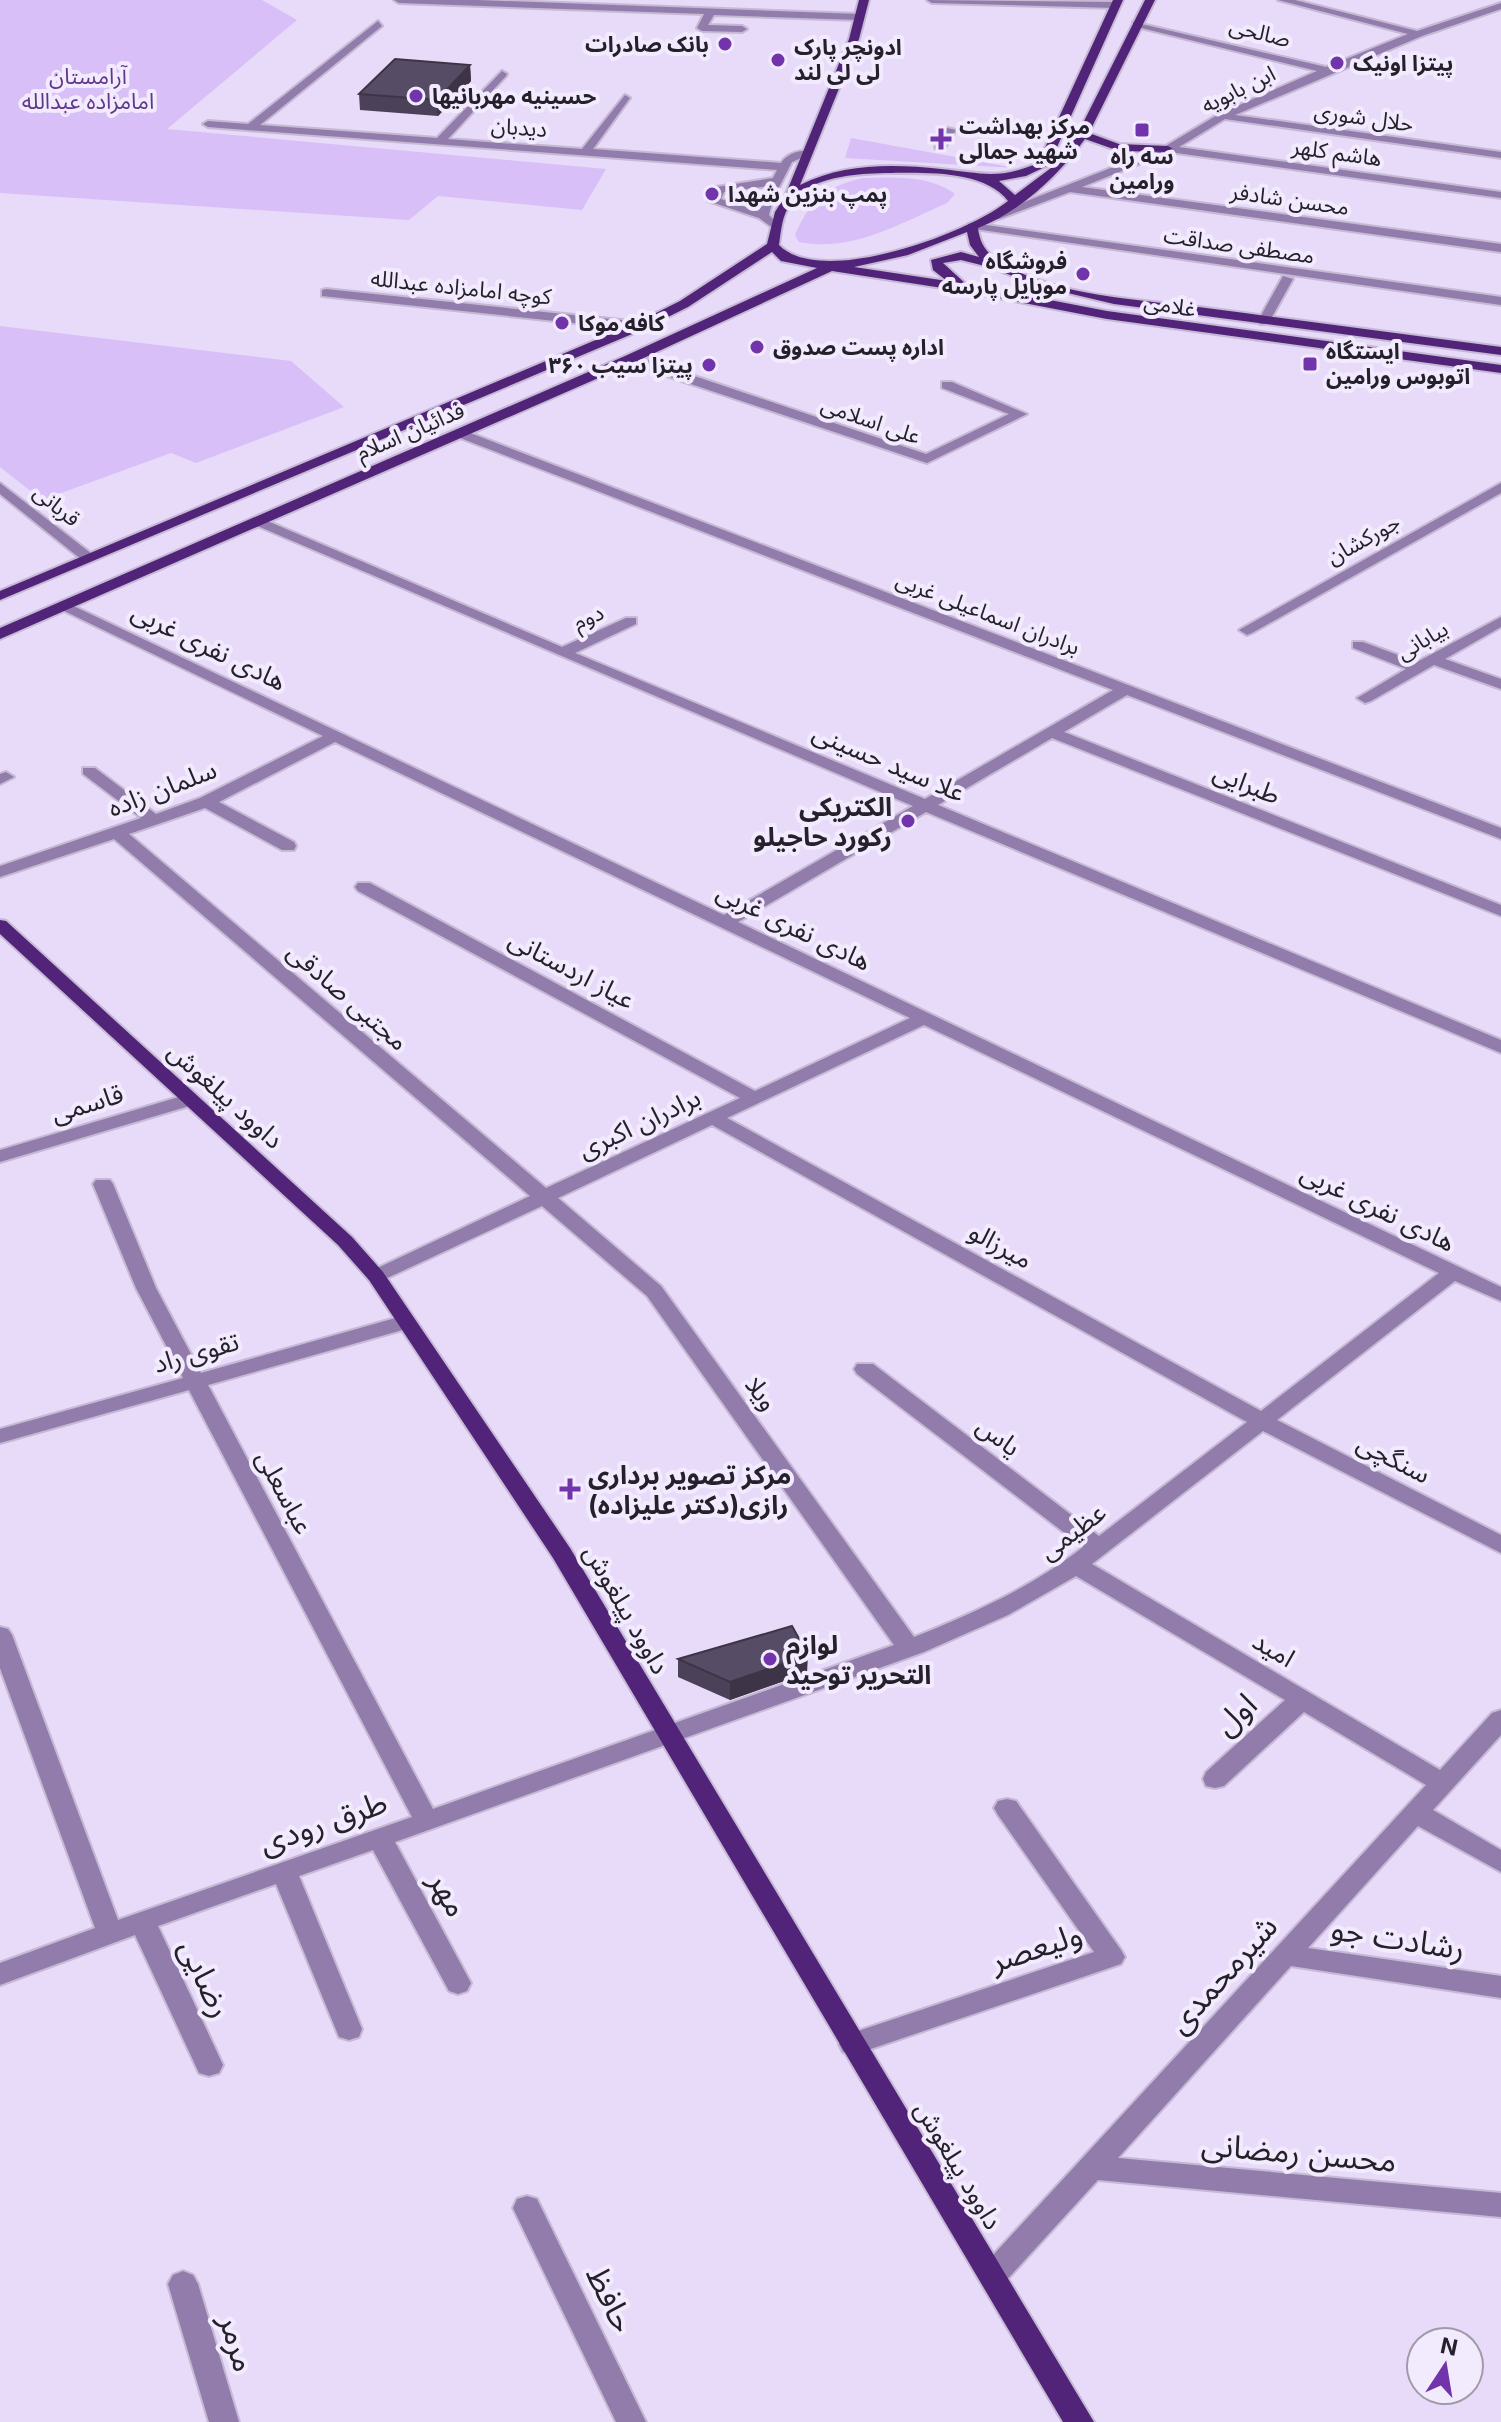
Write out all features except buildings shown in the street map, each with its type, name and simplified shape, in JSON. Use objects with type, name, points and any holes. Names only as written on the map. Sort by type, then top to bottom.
[{"type":"main road","points":[[864,0],[854,39],[777,221],[773,246],[785,258],[835,265],[866,262],[904,252],[995,217],[1059,167],[1083,134],[1150,0]]},
{"type":"main road","points":[[790,195],[856,171],[908,170],[987,180],[1022,174],[1043,165],[1117,2]]},
{"type":"main road","points":[[1063,122],[1113,148],[1168,149]]},
{"type":"main road","points":[[987,180],[1008,191],[1014,202]]},
{"type":"main road","points":[[972,226],[976,245],[994,265]]},
{"type":"main road","name":"فدائیان اسلام","points":[[0,596],[640,326],[684,304],[773,246]]},
{"type":"main road","name":"غلامی","points":[[962,287],[937,267],[937,260],[961,256],[1054,286],[1114,300],[1501,351]]},
{"type":"main road","name":"غلامی","points":[[835,265],[1192,328],[1501,369]]},
{"type":"main road","name":"فدائیان اسلام","points":[[0,634],[630,359],[835,265]]},
{"type":"main road","name":"داوود پیلغوش","points":[[0,925],[345,1241],[376,1276],[562,1554],[1079,2422]]},
{"type":"street","points":[[399,0],[859,17]]},
{"type":"street","points":[[932,0],[1117,2]]},
{"type":"street","points":[[1283,0],[1418,34]]},
{"type":"street","name":"ابن بابویه","points":[[995,217],[1073,189],[1168,149],[1223,116],[1327,70],[1501,6]]},
{"type":"street","points":[[710,12],[702,28],[742,29]]},
{"type":"street","points":[[251,127],[378,24]]},
{"type":"street","name":"صالحی","points":[[1137,24],[1327,70]]},
{"type":"street","points":[[440,141],[502,74]]},
{"type":"street","points":[[585,152],[625,98]]},
{"type":"street","name":"حلال شوری","points":[[1223,116],[1501,155]]},
{"type":"street","name":"دیدبان","points":[[208,124],[785,167]]},
{"type":"street","points":[[940,147],[951,130]]},
{"type":"street","name":"هاشم کلهر","points":[[1168,149],[1501,195]]},
{"type":"street","points":[[763,216],[788,160],[807,153]]},
{"type":"street","points":[[777,181],[720,189],[714,201],[763,216],[777,228]]},
{"type":"street","name":"محسن شادفر","points":[[1073,189],[1501,248]]},
{"type":"street","name":"مصطفی صداقت","points":[[972,226],[1501,301]]},
{"type":"street","points":[[1264,321],[1287,279]]},
{"type":"street","name":"کوچه امامزاده عبدالله","points":[[326,293],[640,326]]},
{"type":"street","name":"علی اسلامی","points":[[630,359],[921,458],[931,458],[1020,414],[947,385]]},
{"type":"street","name":"برادران اسماعیلی غربی","points":[[460,433],[1501,834]]},
{"type":"street","name":"قربانی","points":[[0,487],[87,557]]},
{"type":"street","name":"جورکشان","points":[[1247,630],[1501,487]]},
{"type":"street","name":"علا سید حسینی","points":[[258,521],[562,653],[1501,1047]]},
{"type":"street","name":"هادی نفری غربی","points":[[63,605],[1501,1295]]},
{"type":"street","name":"دوم","points":[[562,653],[631,621]]},
{"type":"street","name":"بیابانی","points":[[1365,698],[1501,621]]},
{"type":"street","points":[[1358,645],[1418,668]]},
{"type":"street","points":[[1433,660],[1501,684]]},
{"type":"street","points":[[725,922],[1126,689]]},
{"type":"street","name":"طبرایی","points":[[1053,733],[1501,911]]},
{"type":"street","name":"سلمان زاده","points":[[0,872],[206,802],[336,735]]},
{"type":"street","points":[[89,771],[155,821]]},
{"type":"street","points":[[206,802],[288,846]]},
{"type":"street","name":"مجتبی صادقی","points":[[119,834],[544,1197]]},
{"type":"street","name":"عیاز اردستانی","points":[[364,887],[755,1098]]},
{"type":"street","name":"برادران اکبری","points":[[376,1276],[925,1018]]},
{"type":"street","name":"قاسمی","points":[[0,1156],[189,1100]]},
{"type":"street","name":"میرزالو","points":[[713,1118],[1262,1421]]},
{"type":"street","name":"عباسعلی","points":[[103,1184],[146,1288],[427,1822]]},
{"type":"street","name":"ویلا","points":[[544,1197],[654,1291],[908,1646]]},
{"type":"street","name":"عظیمی","points":[[668,1736],[991,1615],[1044,1588],[1454,1272]]},
{"type":"street","name":"تقوی راد","points":[[0,1436],[406,1322]]},
{"type":"street","name":"یاس","points":[[865,1369],[1098,1547]]},
{"type":"street","name":"سنگچی","points":[[1262,1421],[1501,1545]]},
{"type":"street","name":"امید","points":[[1076,1565],[1443,1783]]},
{"type":"street","points":[[0,1635],[109,1932]]},
{"type":"street","name":"اول","points":[[1215,1779],[1302,1699]]},
{"type":"street","name":"شیرمحمدی","points":[[993,2275],[1501,1719]]},
{"type":"street","name":"طرق رودی","points":[[0,1974],[109,1932],[668,1736]]},
{"type":"street","name":"ولیعصر","points":[[853,2044],[1112,1957],[1007,1808]]},
{"type":"street","points":[[1415,1812],[1501,1862]]},
{"type":"street","name":"مهر","points":[[380,1839],[458,1983]]},
{"type":"street","points":[[284,1872],[349,2029]]},
{"type":"street","name":"رضایی","points":[[142,1921],[209,2065]]},
{"type":"street","name":"رشادت جو","points":[[1285,1955],[1501,1987]]},
{"type":"street","name":"محسن رمضانی","points":[[1091,2167],[1501,2205]]},
{"type":"street","name":"حافظ","points":[[527,2208],[631,2422]]},
{"type":"street","name":"مرمر","points":[[183,2284],[224,2422]]},
{"type":"green space","name":"آرامستان امامزاده عبدالله","points":[[0,0],[262,0],[297,20],[167,129],[606,169],[582,210],[438,196],[409,220],[0,193]]},
{"type":"green space","points":[[851,138],[1016,168],[845,158]]},
{"type":"green space","points":[[863,178],[923,180],[955,194],[947,203],[857,240],[818,244],[799,242],[795,235],[800,224],[821,197],[839,185]]},
{"type":"green space","points":[[0,326],[291,361],[344,407],[196,463],[171,453],[42,500],[0,467]]},
{"type":"place","name":"بانک صادرات","points":[[725,44]]},
{"type":"place","name":"ادونچر پارک لی لی لند","points":[[778,60]]},
{"type":"place","name":"پیتزا اونیک","points":[[1337,63]]},
{"type":"place","name":"حسینیه مهربانیها","points":[[416,96]]},
{"type":"place","name":"سه راه ورامین","points":[[1142,130]]},
{"type":"place","name":"مرکز بهداشت شهید جمالی","points":[[941,139]]},
{"type":"place","name":"پمپ بنزین شهدا","points":[[712,194]]},
{"type":"place","name":"فروشگاه موبایل پارسه","points":[[1083,274]]},
{"type":"place","name":"کافه موکا","points":[[562,323]]},
{"type":"place","name":"اداره پست صدوق","points":[[757,347]]},
{"type":"place","name":"ایستگاه اتوبوس ورامین","points":[[1310,364]]},
{"type":"place","name":"پیتزا سیب ۳۶۰","points":[[709,365]]},
{"type":"place","name":"الکتریکی رکورد حاجیلو","points":[[908,821]]},
{"type":"place","name":"مرکز تصویر برداری رازی(دکتر علیزاده)","points":[[570,1489]]},
{"type":"place","name":"لوازم التحریر توحید","points":[[770,1659]]}]
